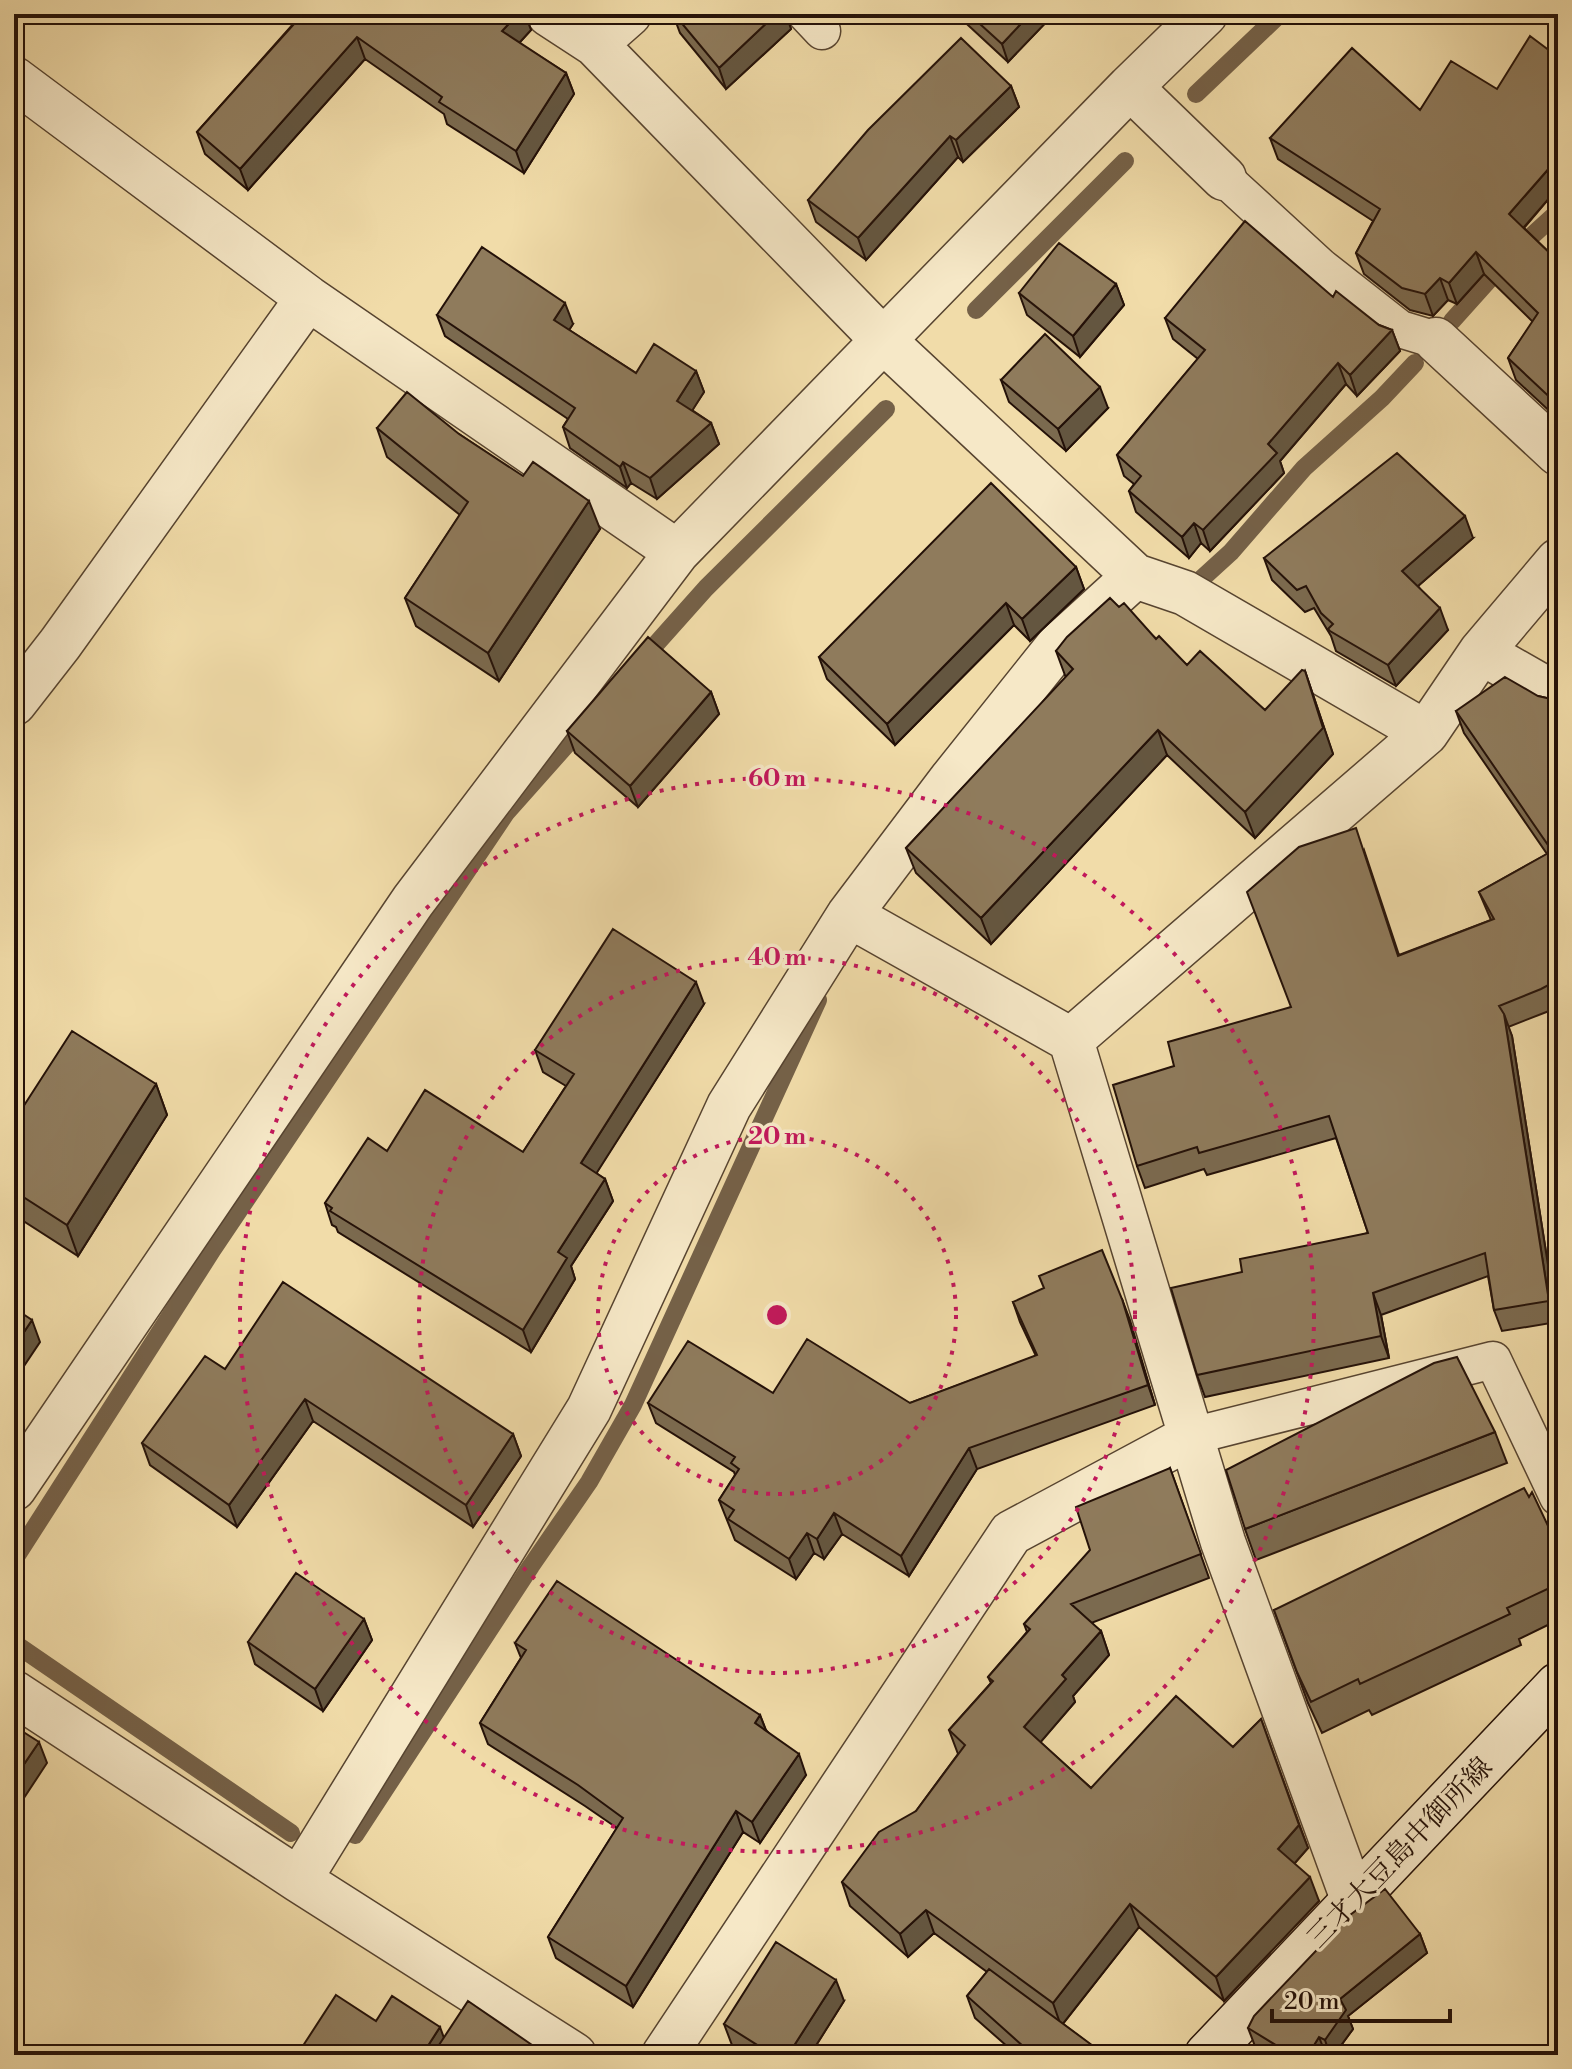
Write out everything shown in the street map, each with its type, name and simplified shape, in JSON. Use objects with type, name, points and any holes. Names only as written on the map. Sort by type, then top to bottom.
[{"type":"street","points":[[549,14],[595,44],[884,341],[1135,576],[1185,593],[1426,733]]},
{"type":"street","points":[[595,44],[629,14]]},
{"type":"street","points":[[14,1488],[413,901],[677,552],[1205,14]]},
{"type":"street","points":[[14,79],[308,298],[677,552]]},
{"type":"street","points":[[1130,87],[1224,178]]},
{"type":"street","points":[[14,703],[60,644],[308,298]]},
{"type":"street","points":[[1436,340],[1558,453]]},
{"type":"street","points":[[1071,1040],[1426,733],[1481,652],[1558,561]]},
{"type":"street","points":[[299,1880],[589,1409],[729,1106],[849,915],[1058,646],[1135,576]]},
{"type":"street","points":[[1481,652],[1558,696]]},
{"type":"street","points":[[849,915],[1071,1040],[1223,1542],[1353,1899]]},
{"type":"street","points":[[664,2055],[1011,1533],[1192,1436]]},
{"type":"street","name":"三才大豆島中御所線","points":[[1207,2055],[1558,1685]]},
{"type":"street","points":[[14,1693],[574,2055]]},
{"type":"lane","points":[[1224,178],[1321,267],[1400,329],[1436,340]]},
{"type":"lane","points":[[1192,1436],[1493,1360],[1558,1497]]},
{"type":"building","points":[[303,14],[518,14],[502,31],[566,73],[516,151],[439,102],[442,97],[357,37],[240,169],[197,132]]},
{"type":"building","points":[[674,14],[776,14],[719,68]]},
{"type":"building","points":[[969,14],[1030,14],[1002,44]]},
{"type":"building","points":[[1530,36],[1558,57],[1558,158],[1509,214],[1558,261],[1558,405],[1508,358],[1538,313],[1476,252],[1449,283],[1440,278],[1425,294],[1402,288],[1356,253],[1380,209],[1270,138],[1352,48],[1420,110],[1451,61],[1497,89]]},
{"type":"building","points":[[961,38],[1011,86],[956,140],[950,136],[858,238],[808,200],[868,130]]},
{"type":"building","points":[[1245,221],[1333,297],[1336,291],[1379,325],[1392,330],[1350,375],[1338,363],[1268,444],[1277,453],[1203,530],[1194,523],[1182,537],[1129,491],[1141,476],[1117,455],[1205,350],[1165,318]]},
{"type":"building","points":[[1059,243],[1116,284],[1073,336],[1019,293]]},
{"type":"building","points":[[482,247],[565,303],[554,320],[636,373],[654,344],[696,371],[677,401],[711,423],[650,478],[623,462],[620,467],[563,427],[575,408],[437,315]]},
{"type":"building","points":[[1045,334],[1100,387],[1058,429],[1001,380]]},
{"type":"building","points":[[407,392],[459,434],[523,476],[533,462],[589,501],[488,653],[405,598],[468,502],[377,428]]},
{"type":"building","points":[[1397,453],[1465,516],[1402,571],[1440,608],[1388,665],[1330,631],[1328,629],[1333,624],[1321,613],[1306,586],[1297,590],[1264,558]]},
{"type":"building","points":[[991,483],[1076,567],[1022,619],[1006,603],[887,724],[819,657]]},
{"type":"building","points":[[1110,598],[1119,607],[1124,603],[1156,639],[1159,636],[1187,665],[1200,651],[1265,710],[1302,670],[1305,671],[1323,728],[1245,812],[1158,730],[981,918],[906,848],[1073,669],[1056,651]]},
{"type":"building","points":[[648,637],[711,692],[630,786],[567,731]]},
{"type":"building","points":[[1505,677],[1538,696],[1558,697],[1558,980],[1499,1006],[1504,1014],[1549,1301],[1494,1310],[1485,1253],[1373,1293],[1381,1336],[1197,1375],[1171,1288],[1242,1272],[1240,1259],[1368,1233],[1329,1116],[1199,1153],[1197,1147],[1137,1166],[1113,1085],[1174,1066],[1168,1042],[1291,1007],[1247,892],[1299,847],[1356,828],[1398,956],[1494,919],[1479,892],[1552,851],[1456,711]]},
{"type":"building","points":[[613,929],[696,982],[581,1163],[605,1179],[558,1252],[567,1258],[523,1330],[330,1211],[332,1208],[325,1203],[368,1138],[387,1151],[425,1090],[523,1152],[574,1074],[535,1050]]},
{"type":"building","points":[[72,1031],[156,1084],[67,1225],[14,1191],[14,1121]]},
{"type":"building","points":[[1102,1250],[1122,1299],[1148,1385],[969,1448],[901,1556],[834,1513],[817,1539],[807,1533],[789,1559],[728,1519],[734,1510],[719,1500],[739,1469],[731,1463],[735,1457],[648,1403],[688,1341],[773,1393],[807,1339],[910,1403],[1037,1355],[1013,1302],[1044,1288],[1039,1276]]},
{"type":"building","points":[[283,1282],[513,1434],[466,1505],[305,1399],[229,1505],[142,1443],[205,1356],[225,1369]]},
{"type":"building","points":[[14,1308],[32,1320],[14,1347]]},
{"type":"building","points":[[1457,1357],[1495,1432],[1245,1529],[1226,1470],[1434,1363]]},
{"type":"building","points":[[1170,1468],[1201,1554],[1071,1604],[1101,1631],[1062,1675],[1066,1679],[1024,1727],[1091,1788],[1176,1696],[1233,1747],[1261,1719],[1299,1825],[1278,1849],[1310,1877],[1216,1977],[1130,1904],[1053,2003],[926,1910],[900,1934],[842,1882],[879,1832],[916,1811],[965,1745],[949,1730],[993,1681],[988,1677],[1030,1629],[1024,1624],[1090,1550],[1076,1507]]},
{"type":"building","points":[[1524,1488],[1529,1497],[1532,1492],[1558,1547],[1558,1584],[1507,1608],[1510,1614],[1360,1684],[1358,1679],[1311,1702],[1274,1610]]},
{"type":"building","points":[[296,1573],[364,1619],[315,1689],[248,1642]]},
{"type":"building","points":[[557,1581],[760,1715],[755,1723],[799,1754],[752,1822],[736,1811],[626,1986],[548,1937],[623,1818],[578,1785],[480,1723],[526,1650],[515,1643]]},
{"type":"building","points":[[14,1726],[39,1742],[14,1779]]},
{"type":"building","points":[[1385,1889],[1420,1934],[1340,1999],[1346,2010],[1325,2040],[1319,2037],[1308,2055],[1292,2055],[1248,2028],[1254,2016],[1350,1915]]},
{"type":"building","points":[[776,1942],[836,1980],[788,2055],[773,2055],[724,2024]]},
{"type":"building","points":[[989,1969],[1104,2054],[1033,2055],[967,1996]]},
{"type":"building","points":[[336,1995],[376,2021],[392,1996],[440,2027],[422,2055],[297,2055]]},
{"type":"building","points":[[468,2001],[535,2047],[533,2051],[539,2055],[433,2054]]},
{"type":"waterway","points":[[1196,94],[1280,14]]},
{"type":"waterway","points":[[976,310],[1125,161]]},
{"type":"waterway","points":[[1452,321],[1513,253],[1558,212]]},
{"type":"waterway","points":[[1186,593],[1231,552],[1304,468],[1382,398],[1415,363]]},
{"type":"waterway","points":[[640,662],[706,588],[886,409]]},
{"type":"waterway","points":[[14,1560],[213,1249],[506,813],[586,723]]},
{"type":"waterway","points":[[355,1835],[589,1482],[633,1405],[818,1000]]},
{"type":"waterway","points":[[14,1643],[291,1833]]}]
